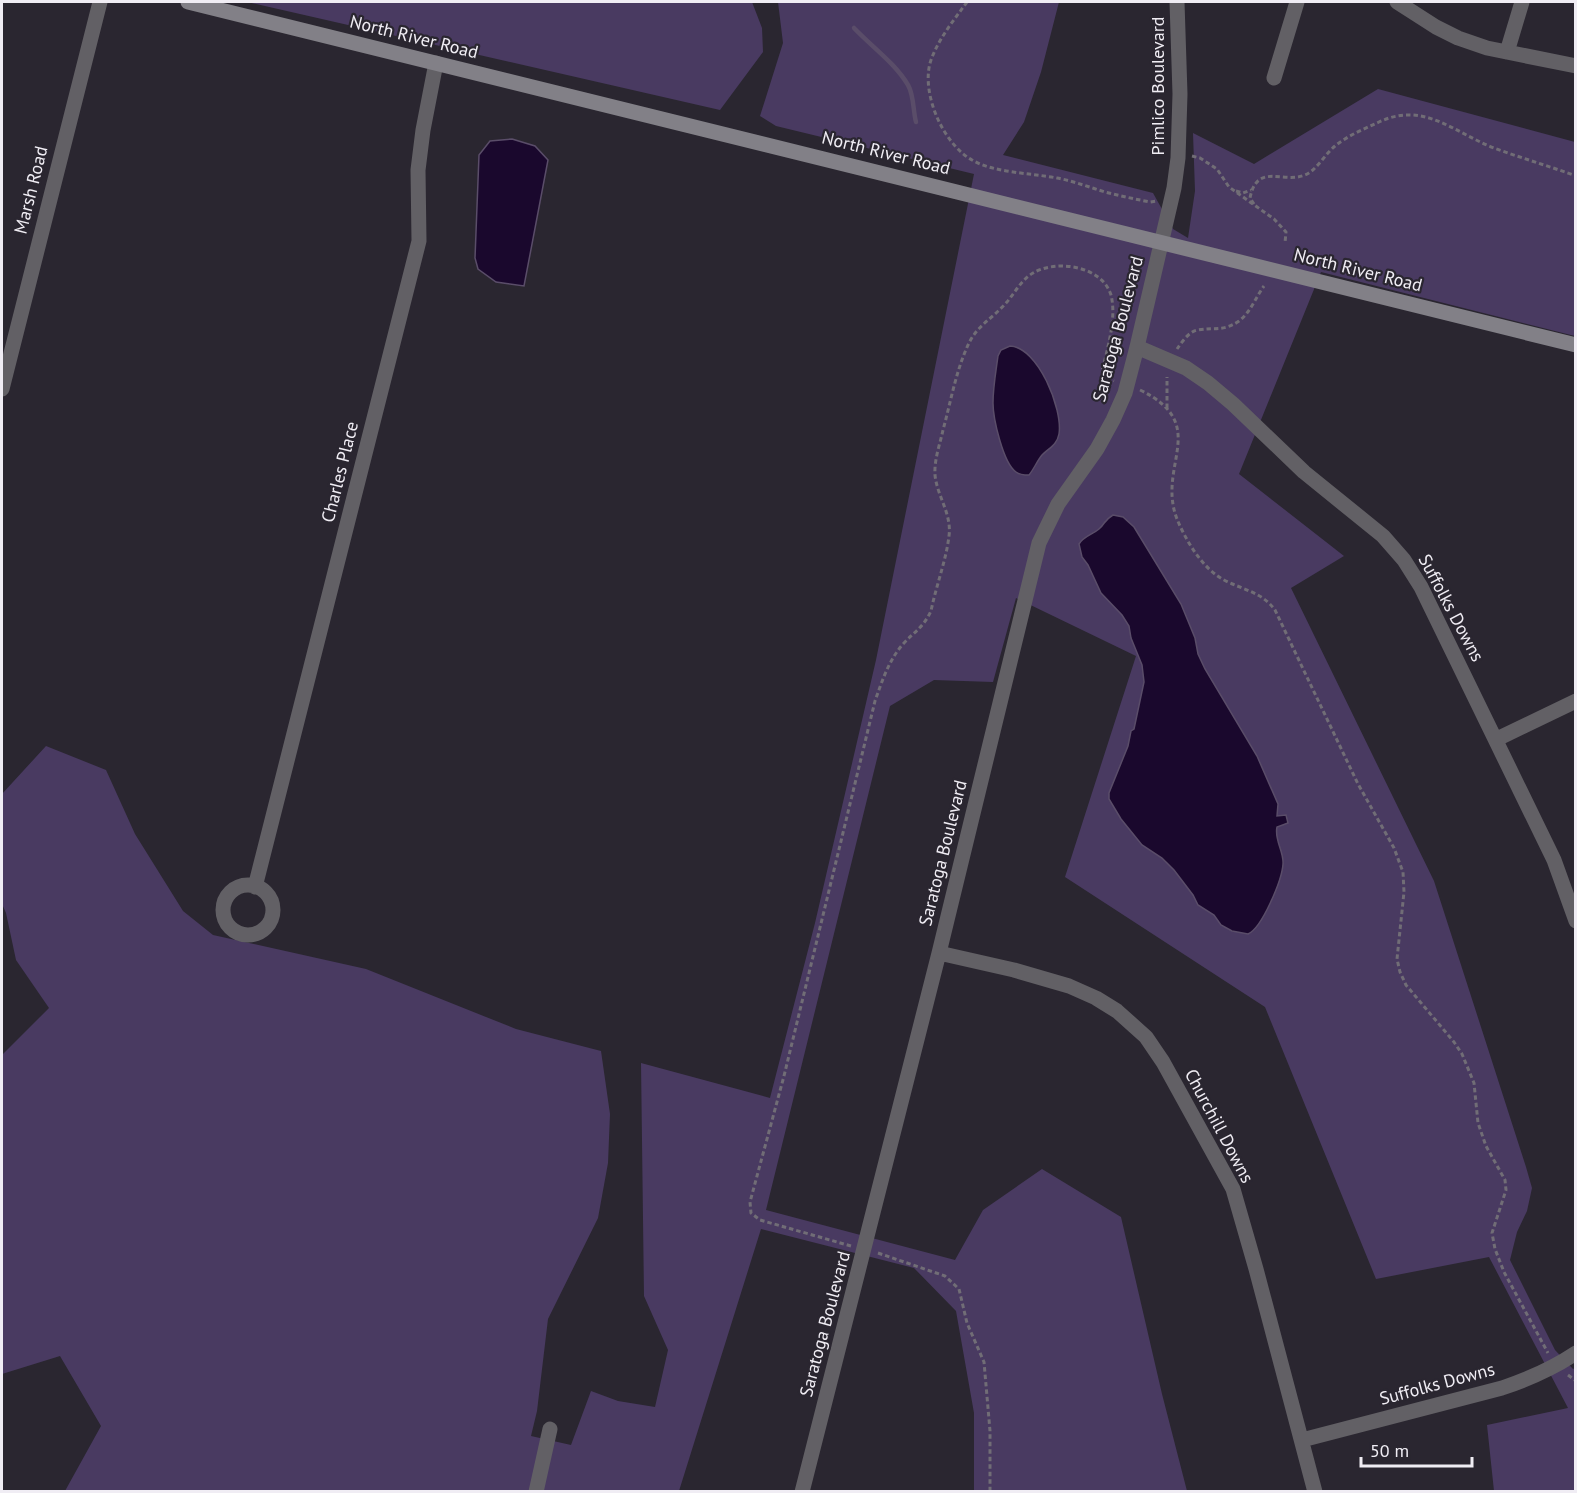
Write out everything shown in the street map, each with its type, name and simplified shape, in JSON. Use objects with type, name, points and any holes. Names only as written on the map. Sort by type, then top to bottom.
[{"type":"street","name":"Marsh Road","points":[[2,389],[100,2]]},
{"type":"street","name":"North River Road","points":[[188,2],[1575,345]]},
{"type":"street","name":"Pimlico Boulevard","points":[[1161,241],[1171,199],[1178,152],[1180,94],[1177,2]]},
{"type":"street","points":[[1274,78],[1297,2]]},
{"type":"street","points":[[1397,2],[1458,38],[1508,52],[1575,66]]},
{"type":"street","points":[[1508,52],[1522,2]]},
{"type":"street","name":"Charles Place","points":[[255,887],[419,241],[418,170],[436,63]]},
{"type":"street","name":"Saratoga Boulevard","points":[[802,1491],[939,953],[1039,543],[1059,504],[1097,449],[1113,420],[1127,384],[1161,241]]},
{"type":"street","name":"Suffolks Downs","points":[[1137,346],[1186,368],[1216,390],[1304,472],[1372,526],[1394,548],[1421,587],[1497,739],[1554,860],[1575,921]]},
{"type":"street","points":[[1497,739],[1575,701]]},
{"type":"street","name":"Churchill Downs","points":[[939,953],[1014,970],[1069,986],[1096,998],[1117,1011],[1146,1038],[1162,1062],[1233,1189],[1251,1248],[1314,1491]]},
{"type":"street","name":"Suffolks Downs","points":[[1302,1440],[1502,1388],[1533,1377],[1575,1353]]},
{"type":"street","points":[[536,1491],[550,1429]]},
{"type":"path","points":[[967,2],[938,44],[930,63],[929,79],[931,98],[946,138],[960,152],[980,165],[1058,178],[1150,202],[1171,199]]},
{"type":"path","points":[[1254,204],[1250,198],[1251,190],[1257,181],[1264,177],[1308,174],[1334,146],[1363,130],[1399,115],[1432,118],[1494,148],[1575,177]]},
{"type":"path","points":[[1178,152],[1200,158],[1217,169],[1233,191],[1274,219],[1286,232],[1285,243]]},
{"type":"path","points":[[1233,191],[1243,193],[1251,190]]},
{"type":"path","points":[[990,1491],[990,1431],[984,1362],[967,1323],[959,1289],[945,1276],[929,1269],[760,1220],[752,1213],[750,1202],[784,1076],[875,700],[892,660],[926,622],[931,611],[949,535],[949,520],[937,483],[935,465],[957,375],[971,339],[978,329],[1005,305],[1023,281],[1035,272],[1051,267],[1065,267],[1093,273],[1106,284],[1111,296],[1112,308],[1111,327],[1102,372],[1105,377],[1127,384],[1153,398],[1167,408],[1176,422],[1180,434],[1174,467],[1172,503],[1178,522],[1195,550],[1216,575],[1268,600],[1275,610],[1358,784],[1394,848],[1403,872],[1404,892],[1398,938],[1397,959],[1400,972],[1406,985],[1454,1042],[1468,1067],[1474,1083],[1478,1123],[1486,1146],[1505,1180],[1506,1190],[1492,1233],[1495,1249],[1504,1272],[1547,1351],[1557,1365],[1575,1382]]},
{"type":"path","points":[[1167,408],[1168,360],[1187,336],[1196,330],[1221,330],[1241,320],[1264,286]]},
{"type":"shaded area","points":[[247,2],[752,2],[762,28],[763,52],[720,110]]},
{"type":"shaded area","points":[[778,2],[1059,2],[1041,72],[1024,122],[1003,155],[1153,193],[1173,229],[1188,238],[1195,191],[1193,133],[1254,164],[1378,89],[1575,142],[1575,336],[1321,272],[1239,474],[1344,556],[1291,588],[1434,881],[1526,1167],[1532,1188],[1527,1211],[1517,1232],[1510,1260],[1555,1350],[1573,1369],[1575,1368],[1575,1491],[1494,1491],[1487,1425],[1568,1408],[1489,1257],[1376,1279],[1265,1007],[1065,877],[1136,656],[1016,598],[993,682],[934,680],[890,706],[766,1210],[955,1260],[983,1210],[1042,1169],[1121,1217],[1187,1491],[974,1491],[974,1413],[956,1311],[914,1268],[761,1229],[679,1491],[65,1491],[101,1426],[60,1356],[2,1374],[2,1055],[49,1008],[16,960],[2,904],[2,794],[46,746],[106,770],[135,834],[183,911],[213,935],[366,969],[516,1029],[601,1051],[610,1114],[608,1163],[598,1218],[548,1319],[537,1411],[531,1436],[571,1445],[591,1391],[618,1401],[655,1407],[668,1350],[644,1296],[641,1063],[770,1098],[815,923],[876,660],[974,174],[776,126],[760,116],[783,43]]},
{"type":"shaded area","points":[[512,139],[535,146],[548,160],[524,286],[496,282],[478,269],[475,258],[479,155],[490,141]]},
{"type":"shaded area","points":[[1010,346],[1020,349],[1039,368],[1053,395],[1059,423],[1059,434],[1056,441],[1042,455],[1029,475],[1016,472],[1007,460],[993,410],[998,356],[1001,350]]},
{"type":"shaded area","points":[[1113,515],[1123,517],[1134,527],[1181,604],[1205,669],[1257,756],[1278,804],[1277,816],[1286,815],[1288,823],[1277,827],[1276,832],[1283,859],[1279,881],[1265,913],[1248,934],[1232,931],[1221,925],[1214,915],[1198,905],[1174,870],[1162,858],[1142,845],[1121,819],[1109,799],[1109,793],[1128,746],[1131,731],[1134,729],[1144,682],[1142,665],[1131,638],[1129,626],[1101,593],[1082,557],[1079,544]]},
{"type":"waterway","points":[[854,28],[903,77],[911,93],[916,122]]}]
